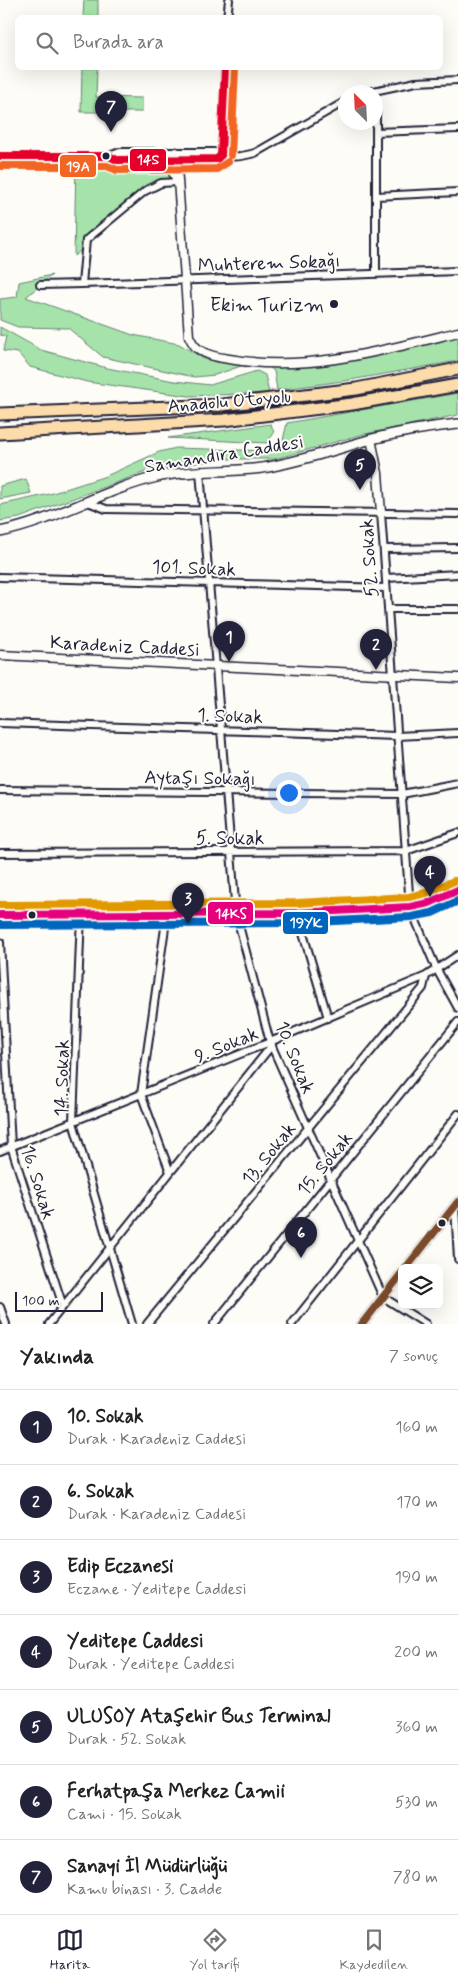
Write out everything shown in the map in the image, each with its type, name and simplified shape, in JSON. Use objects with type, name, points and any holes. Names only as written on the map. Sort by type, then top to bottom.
[{"type":"highway","name":"Anadolu Otoyolu","points":[[0,414],[231,404],[356,390],[458,369]]},
{"type":"highway","name":"Anadolu Otoyolu","points":[[0,433],[224,420],[352,404],[458,385]]},
{"type":"main road","name":"Samandıra Caddesi","points":[[0,532],[24,527],[115,490],[157,477],[200,471],[261,468],[295,461],[371,440],[458,424]]},
{"type":"street","points":[[227,0],[227,15]]},
{"type":"street","points":[[221,155],[225,70]]},
{"type":"street","points":[[383,90],[416,82],[458,80]]},
{"type":"street","points":[[0,156],[109,156],[120,152],[216,159],[221,155],[240,158],[255,152],[338,105]]},
{"type":"street","points":[[376,273],[376,132],[458,129]]},
{"type":"street","points":[[166,156],[178,182]]},
{"type":"street","points":[[176,156],[189,336],[195,347],[209,355],[246,362],[316,362],[458,332]]},
{"type":"street","points":[[82,284],[86,240],[145,191],[161,183],[178,182]]},
{"type":"street","points":[[376,196],[458,192]]},
{"type":"street","name":"Muhterem Sokağı","points":[[40,285],[376,273],[458,272]]},
{"type":"street","name":"52. Sokak","points":[[371,440],[378,473],[410,907],[436,968],[458,1008]]},
{"type":"street","name":"10. Sokak","points":[[200,471],[214,666],[236,914],[271,1044],[383,1297]]},
{"type":"street","points":[[88,502],[106,509],[458,514]]},
{"type":"street","points":[[384,549],[458,548]]},
{"type":"street","points":[[386,578],[458,574]]},
{"type":"street","name":"101. Sokak","points":[[0,577],[386,588]]},
{"type":"street","points":[[388,609],[458,609]]},
{"type":"street","name":"Karadeniz Caddesi","points":[[0,654],[458,678]]},
{"type":"street","name":"1. Sokak","points":[[0,723],[398,736],[458,732]]},
{"type":"street","name":"Aytaşı Sokağı","points":[[0,790],[402,794],[458,783]]},
{"type":"street","name":"5. Sokak","points":[[0,853],[406,850],[458,833]]},
{"type":"street","points":[[0,915],[297,913],[410,907],[429,903],[458,890]]},
{"type":"street","points":[[297,913],[328,1018]]},
{"type":"street","name":"14. Sokak","points":[[81,914],[73,1122],[132,1324]]},
{"type":"street","points":[[167,914],[141,1094],[170,1172]]},
{"type":"street","name":"16. Sokak","points":[[0,942],[11,1146],[63,1306]]},
{"type":"street","name":"9. Sokak","points":[[0,1151],[271,1044],[426,976],[458,955]]},
{"type":"street","name":"13. Sokak","points":[[147,1324],[423,988],[426,976]]},
{"type":"street","name":"15. Sokak","points":[[214,1324],[458,1022]]},
{"type":"street","points":[[49,1324],[271,1044]]},
{"type":"street","points":[[292,1324],[458,1114]]},
{"type":"street","points":[[457,1204],[458,1259]]},
{"type":"street","points":[[409,1264],[457,1204]]},
{"type":"street","points":[[362,1324],[398,1278]]},
{"type":"street","points":[[383,1297],[426,1324]]},
{"type":"street","points":[[0,1307],[6,1324]]},
{"type":"street","points":[[370,1313],[370,1324]]},
{"type":"green space","points":[[84,0],[98,0],[98,15],[83,15]]},
{"type":"green space","points":[[82,70],[97,70],[96,97],[142,98],[142,112],[81,112]]},
{"type":"green space","points":[[76,163],[165,166],[175,180],[160,181],[84,239],[82,249],[74,256]]},
{"type":"green space","points":[[52,275],[26,297],[133,335],[179,344],[206,360],[244,365],[215,375],[194,377],[103,357],[68,328],[18,327],[0,320],[0,299],[17,297],[19,282]]},
{"type":"green space","points":[[0,327],[41,350],[107,368],[174,381],[210,385],[257,371],[265,375],[269,393],[189,396],[87,382],[30,367],[18,353],[3,351],[6,336],[0,335]]},
{"type":"green space","points":[[458,334],[458,361],[350,380],[277,390],[274,371],[266,364],[330,365]]},
{"type":"green space","points":[[458,393],[458,415],[360,435],[275,459],[221,459],[148,471],[19,518],[0,521],[0,505],[50,494],[106,476],[159,452],[176,448],[272,451],[283,440],[287,423]]},
{"type":"green space","points":[[271,424],[274,433],[267,443],[168,438]]},
{"type":"green space","points":[[26,479],[31,493],[0,499],[0,486]]},
{"type":"tunnel","points":[[273,389],[279,423]]},
{"type":"transit line","name":"14S","points":[[221,155],[225,70]]},
{"type":"transit line","name":"19A","points":[[231,155],[235,70]]},
{"type":"transit line","name":"14S","points":[[0,156],[109,156],[117,160],[217,159],[221,155]]},
{"type":"transit line","name":"19A","points":[[0,166],[107,166],[117,170],[217,169],[228,162]]},
{"type":"transit line","points":[[0,905],[297,903],[409,897],[426,893],[454,881]]},
{"type":"transit line","name":"14KS","points":[[0,915],[297,913],[410,907],[429,903],[458,890]]},
{"type":"transit line","name":"19YK","points":[[0,925],[298,923],[411,917],[432,913],[458,901]]},
{"type":"transit line","points":[[409,1264],[458,1202]]},
{"type":"transit line","points":[[362,1324],[398,1278]]},
{"type":"place","name":"Sanayi İl Müdürlüğü","points":[[111,132]]},
{"type":"place","name":"Ekim Turizm","points":[[334,304]]},
{"type":"place","name":"ULUSOY Ataşehir Bus Terminal","points":[[360,490]]},
{"type":"place","name":"10. Sokak","points":[[229,662]]},
{"type":"place","name":"6. Sokak","points":[[376,670]]},
{"type":"place","name":"Yeditepe Caddesi","points":[[430,897]]},
{"type":"place","name":"Edip Eczanesi","points":[[188,924]]},
{"type":"place","name":"Ferhatpaşa Merkez Camii","points":[[301,1258]]}]
